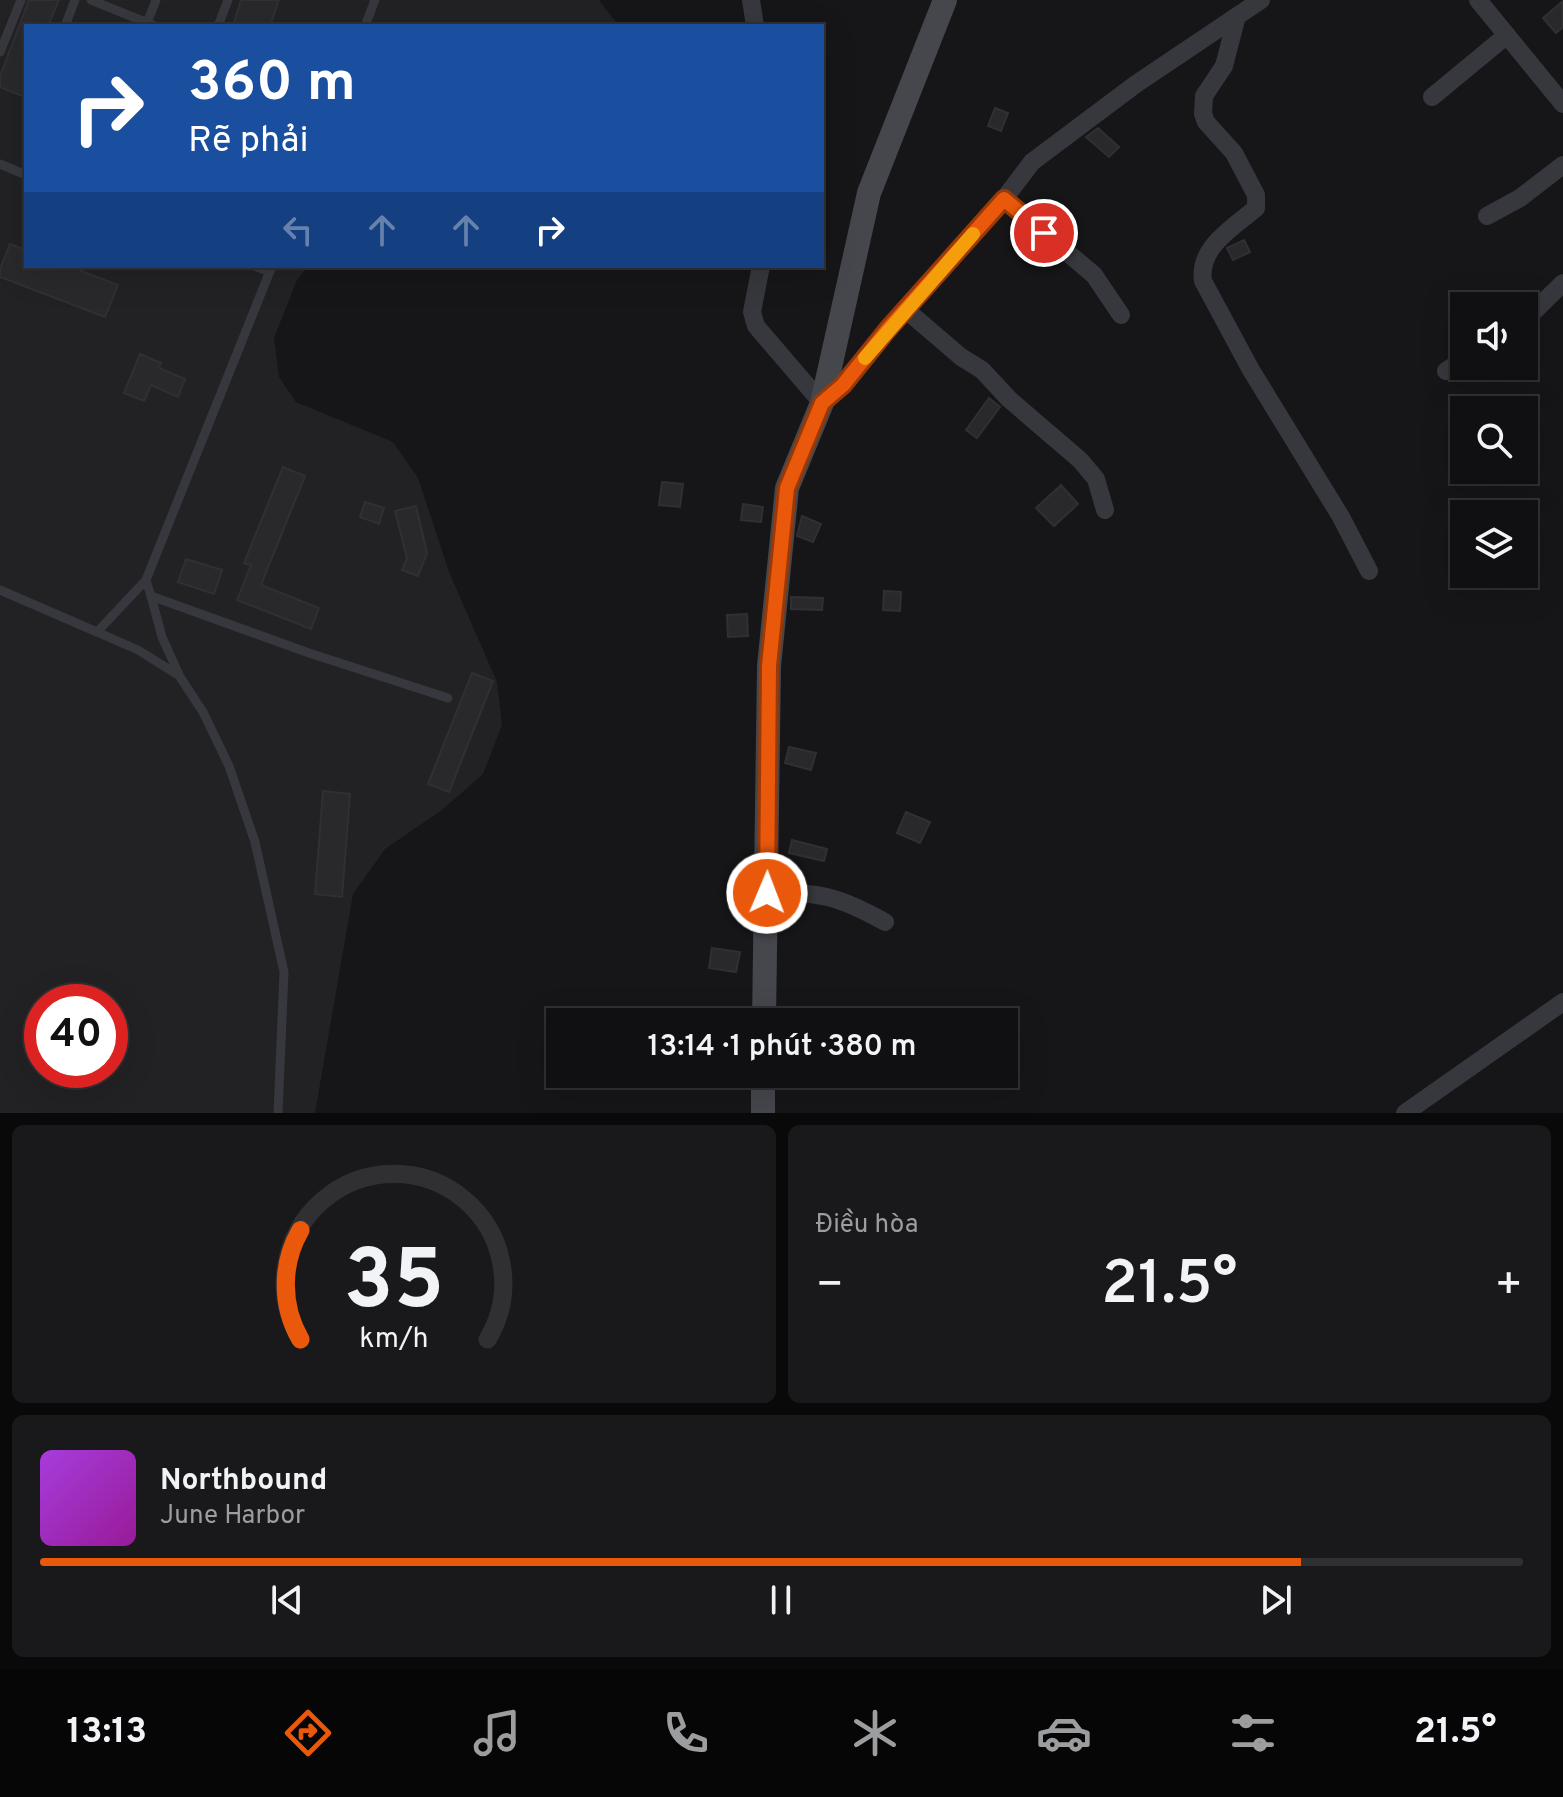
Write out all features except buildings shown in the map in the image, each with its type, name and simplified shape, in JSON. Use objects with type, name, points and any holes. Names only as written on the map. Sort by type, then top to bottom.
[{"type":"street","points":[[751,0],[755,24]]},
{"type":"street","points":[[764,1008],[769,666],[787,488],[822,403],[869,193],[945,0]]},
{"type":"street","points":[[822,403],[843,385],[905,309],[1004,199],[1032,162],[1136,84],[1261,0]]},
{"type":"street","points":[[1478,0],[1563,104]]},
{"type":"street","points":[[1237,16],[1224,66],[1204,96],[1203,114],[1234,153],[1252,185],[1256,208],[1220,237],[1211,249],[1201,268],[1203,281],[1251,370],[1341,517],[1369,571]]},
{"type":"street","points":[[1432,97],[1507,35]]},
{"type":"street","points":[[1487,216],[1520,198],[1563,165]]},
{"type":"street","points":[[1004,199],[1094,275],[1121,315]]},
{"type":"street","points":[[761,268],[752,312],[756,326],[822,403]]},
{"type":"street","points":[[1538,307],[1563,283]]},
{"type":"street","points":[[905,309],[961,357],[982,370],[1009,399],[1080,460],[1096,479],[1105,510]]},
{"type":"street","points":[[1446,371],[1450,368]]},
{"type":"street","points":[[767,893],[826,894],[885,922]]},
{"type":"street","points":[[1405,1113],[1560,1010]]},
{"type":"street","points":[[763,1088],[763,1113]]},
{"type":"lane","points":[[0,52],[21,0]]},
{"type":"lane","points":[[66,24],[75,0]]},
{"type":"lane","points":[[91,0],[148,24]]},
{"type":"lane","points":[[150,24],[156,0]]},
{"type":"lane","points":[[219,24],[228,0]]},
{"type":"lane","points":[[366,24],[375,0]]},
{"type":"lane","points":[[0,164],[24,174]]},
{"type":"lane","points":[[97,632],[146,580],[271,269]]},
{"type":"lane","points":[[146,580],[162,637],[180,677],[203,712],[229,766],[251,827],[285,984],[278,1113]]},
{"type":"lane","points":[[0,590],[138,650],[180,677]]},
{"type":"lane","points":[[151,596],[309,653],[448,698]]},
{"type":"shaded area","points":[[0,0],[599,0],[617,24],[24,24],[24,268],[306,268],[297,280],[274,338],[279,377],[296,402],[393,442],[418,478],[449,572],[497,682],[502,725],[483,774],[442,810],[385,849],[353,894],[315,1113],[0,1113]]},
{"type":"slow traffic","points":[[865,358],[973,234]]},
{"type":"route","points":[[767,893],[769,666],[787,488],[822,403],[843,385],[888,329],[1004,199],[1044,233]]}]
